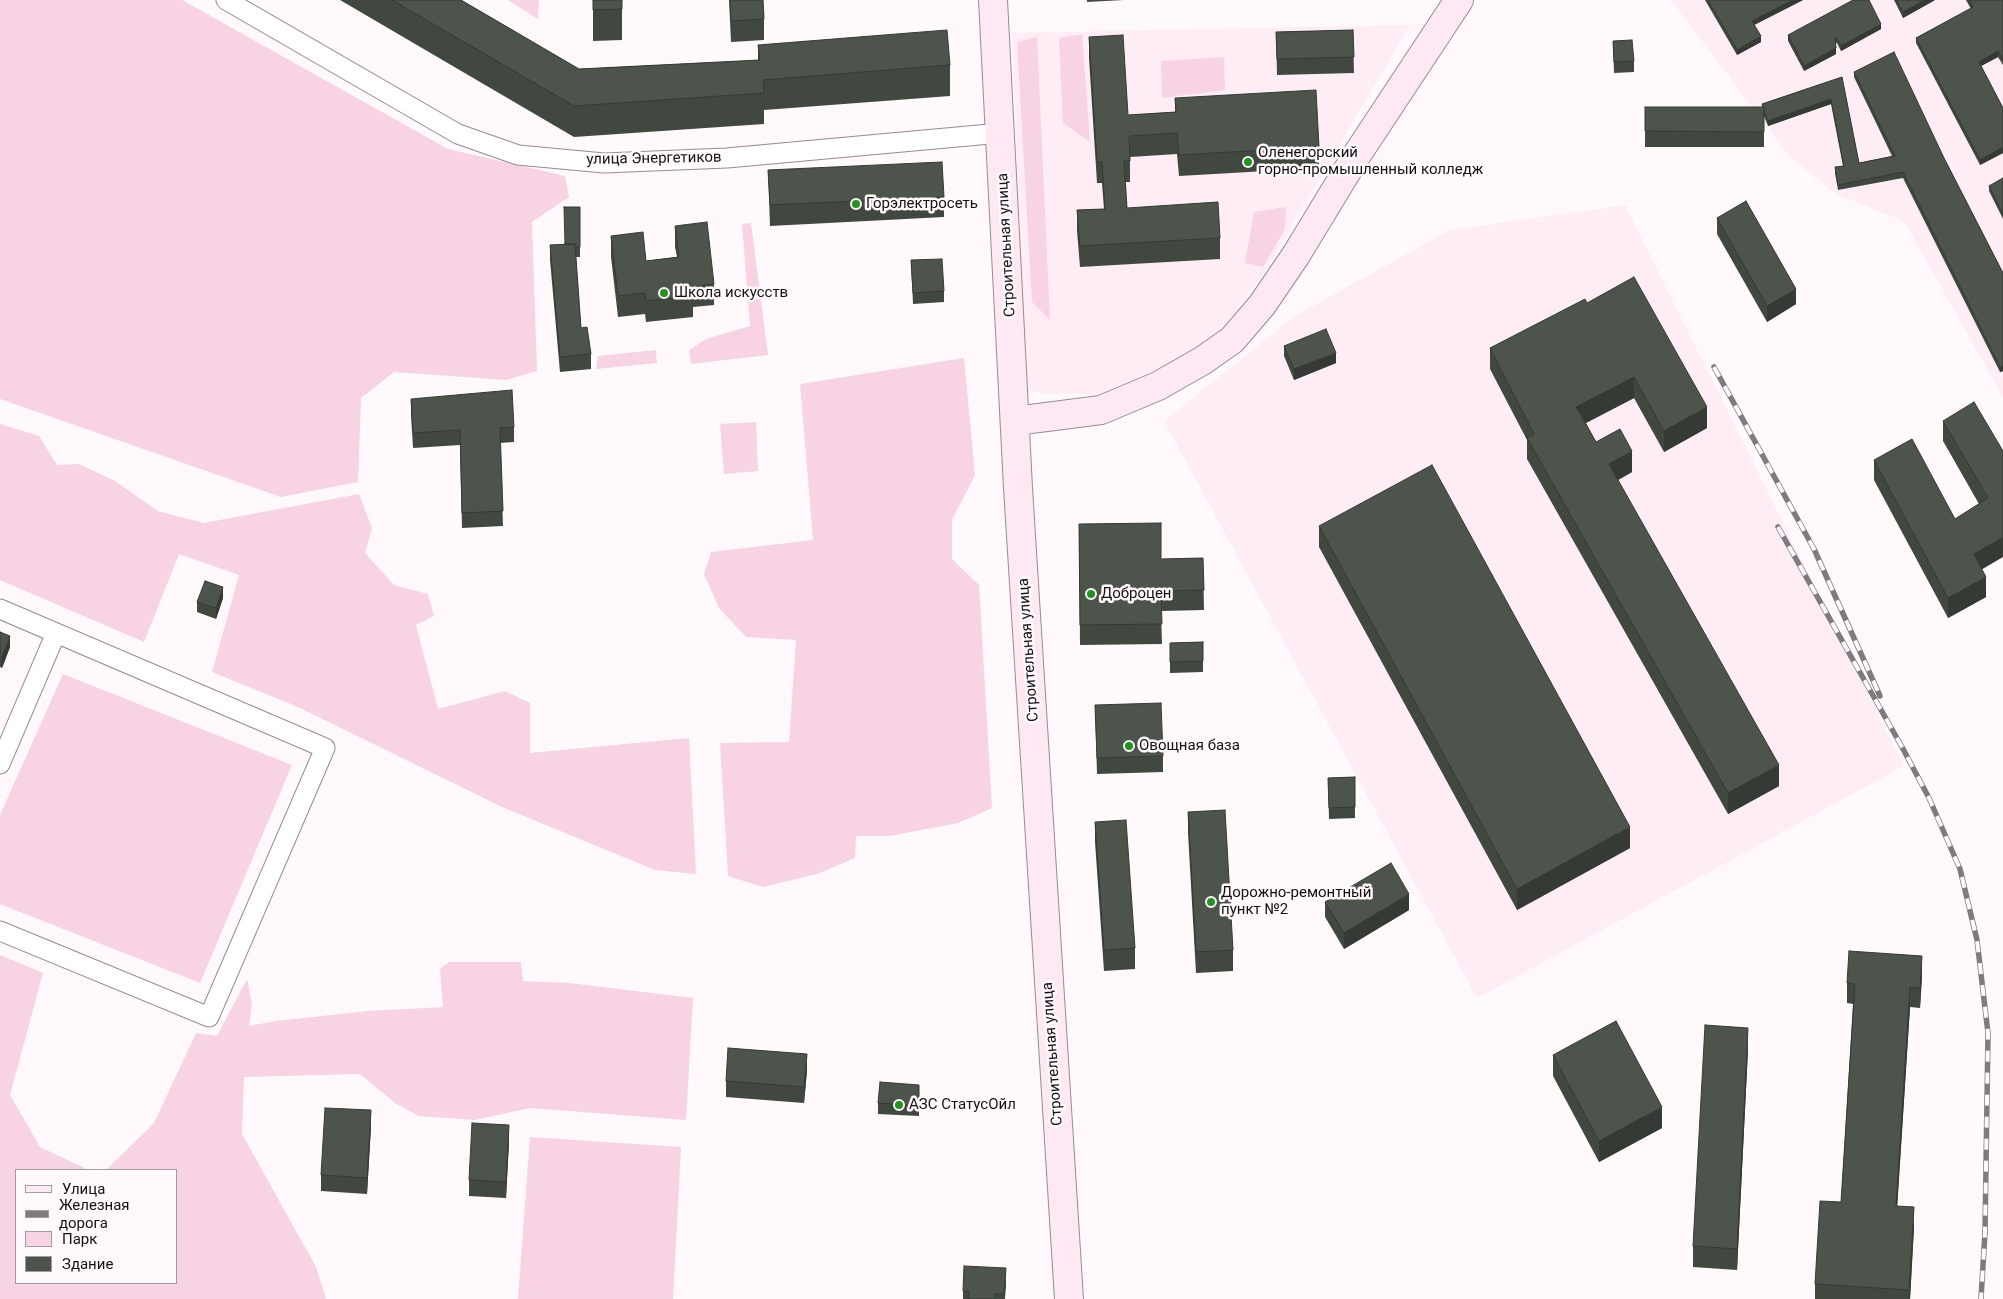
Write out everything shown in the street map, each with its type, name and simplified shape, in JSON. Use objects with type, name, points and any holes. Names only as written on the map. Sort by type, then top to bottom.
[{"type":"street","name":"улица Энергетиков","points":[[226,0],[458,134],[518,155],[604,163],[727,158],[1001,134]]},
{"type":"street","name":"Строительная улица","points":[[993,0],[1015,421],[1069,1299]]},
{"type":"street","points":[[1015,421],[1102,410],[1158,386],[1202,361],[1232,340],[1262,305],[1296,255],[1358,153],[1459,0]]},
{"type":"street","points":[[0,609],[325,748],[210,1016],[0,931]]},
{"type":"street","points":[[0,764],[56,633]]},
{"type":"shaded area","points":[[1671,0],[2003,0],[2003,397],[1904,221],[1838,195],[1790,157]]},
{"type":"shaded area","points":[[1410,25],[1263,275],[1207,347],[1099,395],[1026,392],[1012,33]]},
{"type":"shaded area","points":[[1625,205],[1904,766],[1477,998],[1164,421],[1295,316],[1450,230]]},
{"type":"green space","points":[[0,0],[182,0],[448,149],[565,176],[569,197],[532,222],[537,371],[506,380],[394,372],[361,398],[358,482],[281,497],[0,399]]},
{"type":"green space","points":[[508,0],[539,0],[538,19]]},
{"type":"green space","points":[[1082,34],[1090,142],[1063,123],[1059,38]]},
{"type":"green space","points":[[1037,37],[1050,320],[1032,302],[1017,42]]},
{"type":"green space","points":[[1224,57],[1225,90],[1162,98],[1161,61]]},
{"type":"green space","points":[[1286,207],[1285,229],[1263,267],[1245,263],[1254,212]]},
{"type":"green space","points":[[751,223],[768,355],[691,364],[689,350],[706,339],[750,326],[742,224]]},
{"type":"green space","points":[[656,350],[657,363],[596,369],[598,356]]},
{"type":"green space","points":[[964,358],[975,475],[952,520],[952,559],[979,585],[992,808],[958,823],[890,836],[856,836],[855,858],[817,874],[763,887],[728,876],[720,743],[789,742],[796,640],[746,637],[719,608],[704,574],[711,552],[813,540],[800,384]]},
{"type":"green space","points":[[756,422],[758,471],[724,474],[720,424]]},
{"type":"green space","points":[[0,424],[39,436],[57,465],[79,464],[115,481],[158,511],[204,523],[359,494],[372,528],[365,553],[394,585],[428,594],[434,616],[416,625],[438,709],[505,691],[530,703],[530,753],[689,738],[696,874],[655,870],[502,807],[298,707],[212,672],[239,575],[179,554],[144,642],[0,580]]},
{"type":"green space","points":[[63,674],[292,765],[200,983],[0,904],[0,815]]},
{"type":"green space","points":[[0,955],[43,973],[10,1095],[40,1147],[87,1169],[15,1169],[15,1284],[178,1284],[178,1169],[107,1169],[154,1123],[196,1033],[217,1036],[247,979],[252,1004],[249,1026],[276,1021],[368,1011],[443,1007],[440,969],[449,962],[521,962],[523,981],[569,983],[693,998],[686,1120],[530,1108],[475,1120],[419,1116],[395,1103],[360,1074],[244,1077],[242,1134],[316,1267],[326,1299],[0,1299]]},
{"type":"green space","points":[[530,1137],[681,1147],[673,1299],[518,1299]]},
{"type":"building","points":[[392,0],[461,0],[579,69],[760,60],[758,45],[947,30],[950,65],[763,80],[764,93],[574,106]]},
{"type":"building","points":[[593,0],[622,0],[622,9],[593,10]]},
{"type":"building","points":[[730,0],[763,0],[764,19],[731,21]]},
{"type":"building","points":[[1708,0],[1793,0],[1752,21],[1761,36],[1737,50]]},
{"type":"building","points":[[1853,0],[1869,0],[1881,24],[1841,46],[1837,38],[1835,38],[1836,48],[1804,66],[1788,35]]},
{"type":"building","points":[[1896,0],[1925,0],[1903,12]]},
{"type":"building","points":[[1969,0],[2003,0],[2003,60],[1998,51],[1979,62],[2003,108],[2003,147],[1980,160],[1916,38],[1973,7]]},
{"type":"building","points":[[1353,30],[1354,57],[1277,59],[1276,32]]},
{"type":"building","name":"Оленегорский горно-промышленный колледж","points":[[1123,35],[1128,115],[1176,112],[1175,98],[1316,90],[1319,147],[1179,155],[1177,133],[1129,136],[1130,161],[1124,161],[1127,208],[1218,202],[1220,238],[1080,246],[1077,210],[1105,209],[1102,162],[1097,162],[1089,37]]},
{"type":"building","points":[[1632,40],[1634,61],[1614,62],[1613,41]]},
{"type":"building","points":[[1894,52],[1944,158],[2003,273],[2003,366],[2000,367],[1903,172],[1838,185],[1835,167],[1844,166],[1831,99],[1768,121],[1764,111],[1762,104],[1842,77],[1859,163],[1895,156],[1854,72]]},
{"type":"building","points":[[1645,107],[1764,107],[1764,132],[1645,131]]},
{"type":"building","points":[[942,162],[944,197],[770,205],[768,170]]},
{"type":"building","points":[[2003,178],[2003,214],[1989,186]]},
{"type":"building","points":[[1746,201],[1796,289],[1767,306],[1717,218]]},
{"type":"building","points":[[564,207],[580,207],[580,247],[575,247],[575,244],[565,244]]},
{"type":"building","name":"Школа искусств","points":[[707,222],[714,284],[692,287],[693,296],[646,301],[645,293],[618,296],[611,236],[643,232],[646,261],[679,257],[675,226]]},
{"type":"building","points":[[575,244],[581,328],[587,327],[591,354],[560,357],[550,245]]},
{"type":"building","points":[[942,259],[944,291],[913,293],[911,260]]},
{"type":"building","points":[[1634,277],[1707,407],[1664,431],[1634,377],[1576,407],[1596,442],[1620,429],[1632,451],[1609,464],[1779,765],[1728,793],[1527,438],[1534,434],[1490,348],[1585,299],[1587,303]]},
{"type":"building","points":[[1326,329],[1336,353],[1294,369],[1284,346]]},
{"type":"building","points":[[512,390],[514,427],[500,428],[503,511],[462,513],[460,430],[413,433],[411,399]]},
{"type":"building","points":[[1974,402],[2003,451],[2003,537],[1974,554],[1986,577],[1948,598],[1874,460],[1912,439],[1955,519],[1988,498],[1943,421]]},
{"type":"building","points":[[1432,465],[1630,827],[1517,889],[1319,526]]},
{"type":"building","points":[[1161,523],[1161,559],[1203,558],[1204,590],[1161,591],[1162,624],[1080,625],[1079,524]]},
{"type":"building","points":[[205,581],[223,587],[216,608],[197,602]]},
{"type":"building","points":[[0,632],[10,636],[2,657],[0,656]]},
{"type":"building","points":[[1203,642],[1203,661],[1170,662],[1170,643]]},
{"type":"building","name":"Овощная база","points":[[1161,703],[1163,756],[1097,758],[1095,705]]},
{"type":"building","points":[[1355,777],[1355,807],[1329,808],[1328,778]]},
{"type":"building","name":"Дорожно-ремонтный пункт №2","points":[[1225,810],[1233,950],[1196,952],[1188,812]]},
{"type":"building","points":[[1126,820],[1135,948],[1104,950],[1095,822]]},
{"type":"building","points":[[1391,863],[1409,894],[1344,933],[1325,902]]},
{"type":"building","points":[[1849,951],[1922,956],[1920,988],[1910,987],[1896,1206],[1914,1207],[1909,1290],[1815,1284],[1820,1201],[1841,1202],[1855,984],[1847,983]]},
{"type":"building","points":[[1616,1021],[1662,1107],[1599,1141],[1553,1055]]},
{"type":"building","points":[[1705,1025],[1748,1028],[1737,1249],[1693,1246]]},
{"type":"building","points":[[728,1048],[807,1054],[804,1087],[726,1081]]},
{"type":"building","points":[[880,1082],[919,1085],[919,1106],[878,1103]]},
{"type":"building","points":[[325,1108],[371,1110],[367,1178],[321,1175]]},
{"type":"building","points":[[472,1123],[509,1125],[506,1182],[469,1180]]},
{"type":"building","points":[[964,1266],[1006,1268],[1004,1294],[995,1294],[995,1299],[969,1299],[969,1291],[963,1291]]},
{"type":"railway","points":[[1714,367],[1814,549],[1880,696]]},
{"type":"railway","points":[[1778,527],[1902,747],[1929,798],[1960,869],[1977,940],[1988,1033],[1985,1232],[1981,1299]]},
{"type":"place","name":"Оленегорский горно-промышленный колледж","points":[[1248,162]]},
{"type":"place","name":"Горэлектросеть","points":[[856,204]]},
{"type":"place","name":"Школа искусств","points":[[664,293]]},
{"type":"place","name":"Доброцен","points":[[1091,594]]},
{"type":"place","name":"Овощная база","points":[[1129,746]]},
{"type":"place","name":"Дорожно-ремонтный пункт №2","points":[[1211,902]]},
{"type":"place","name":"АЗС СтатусОйл","points":[[899,1105]]}]
